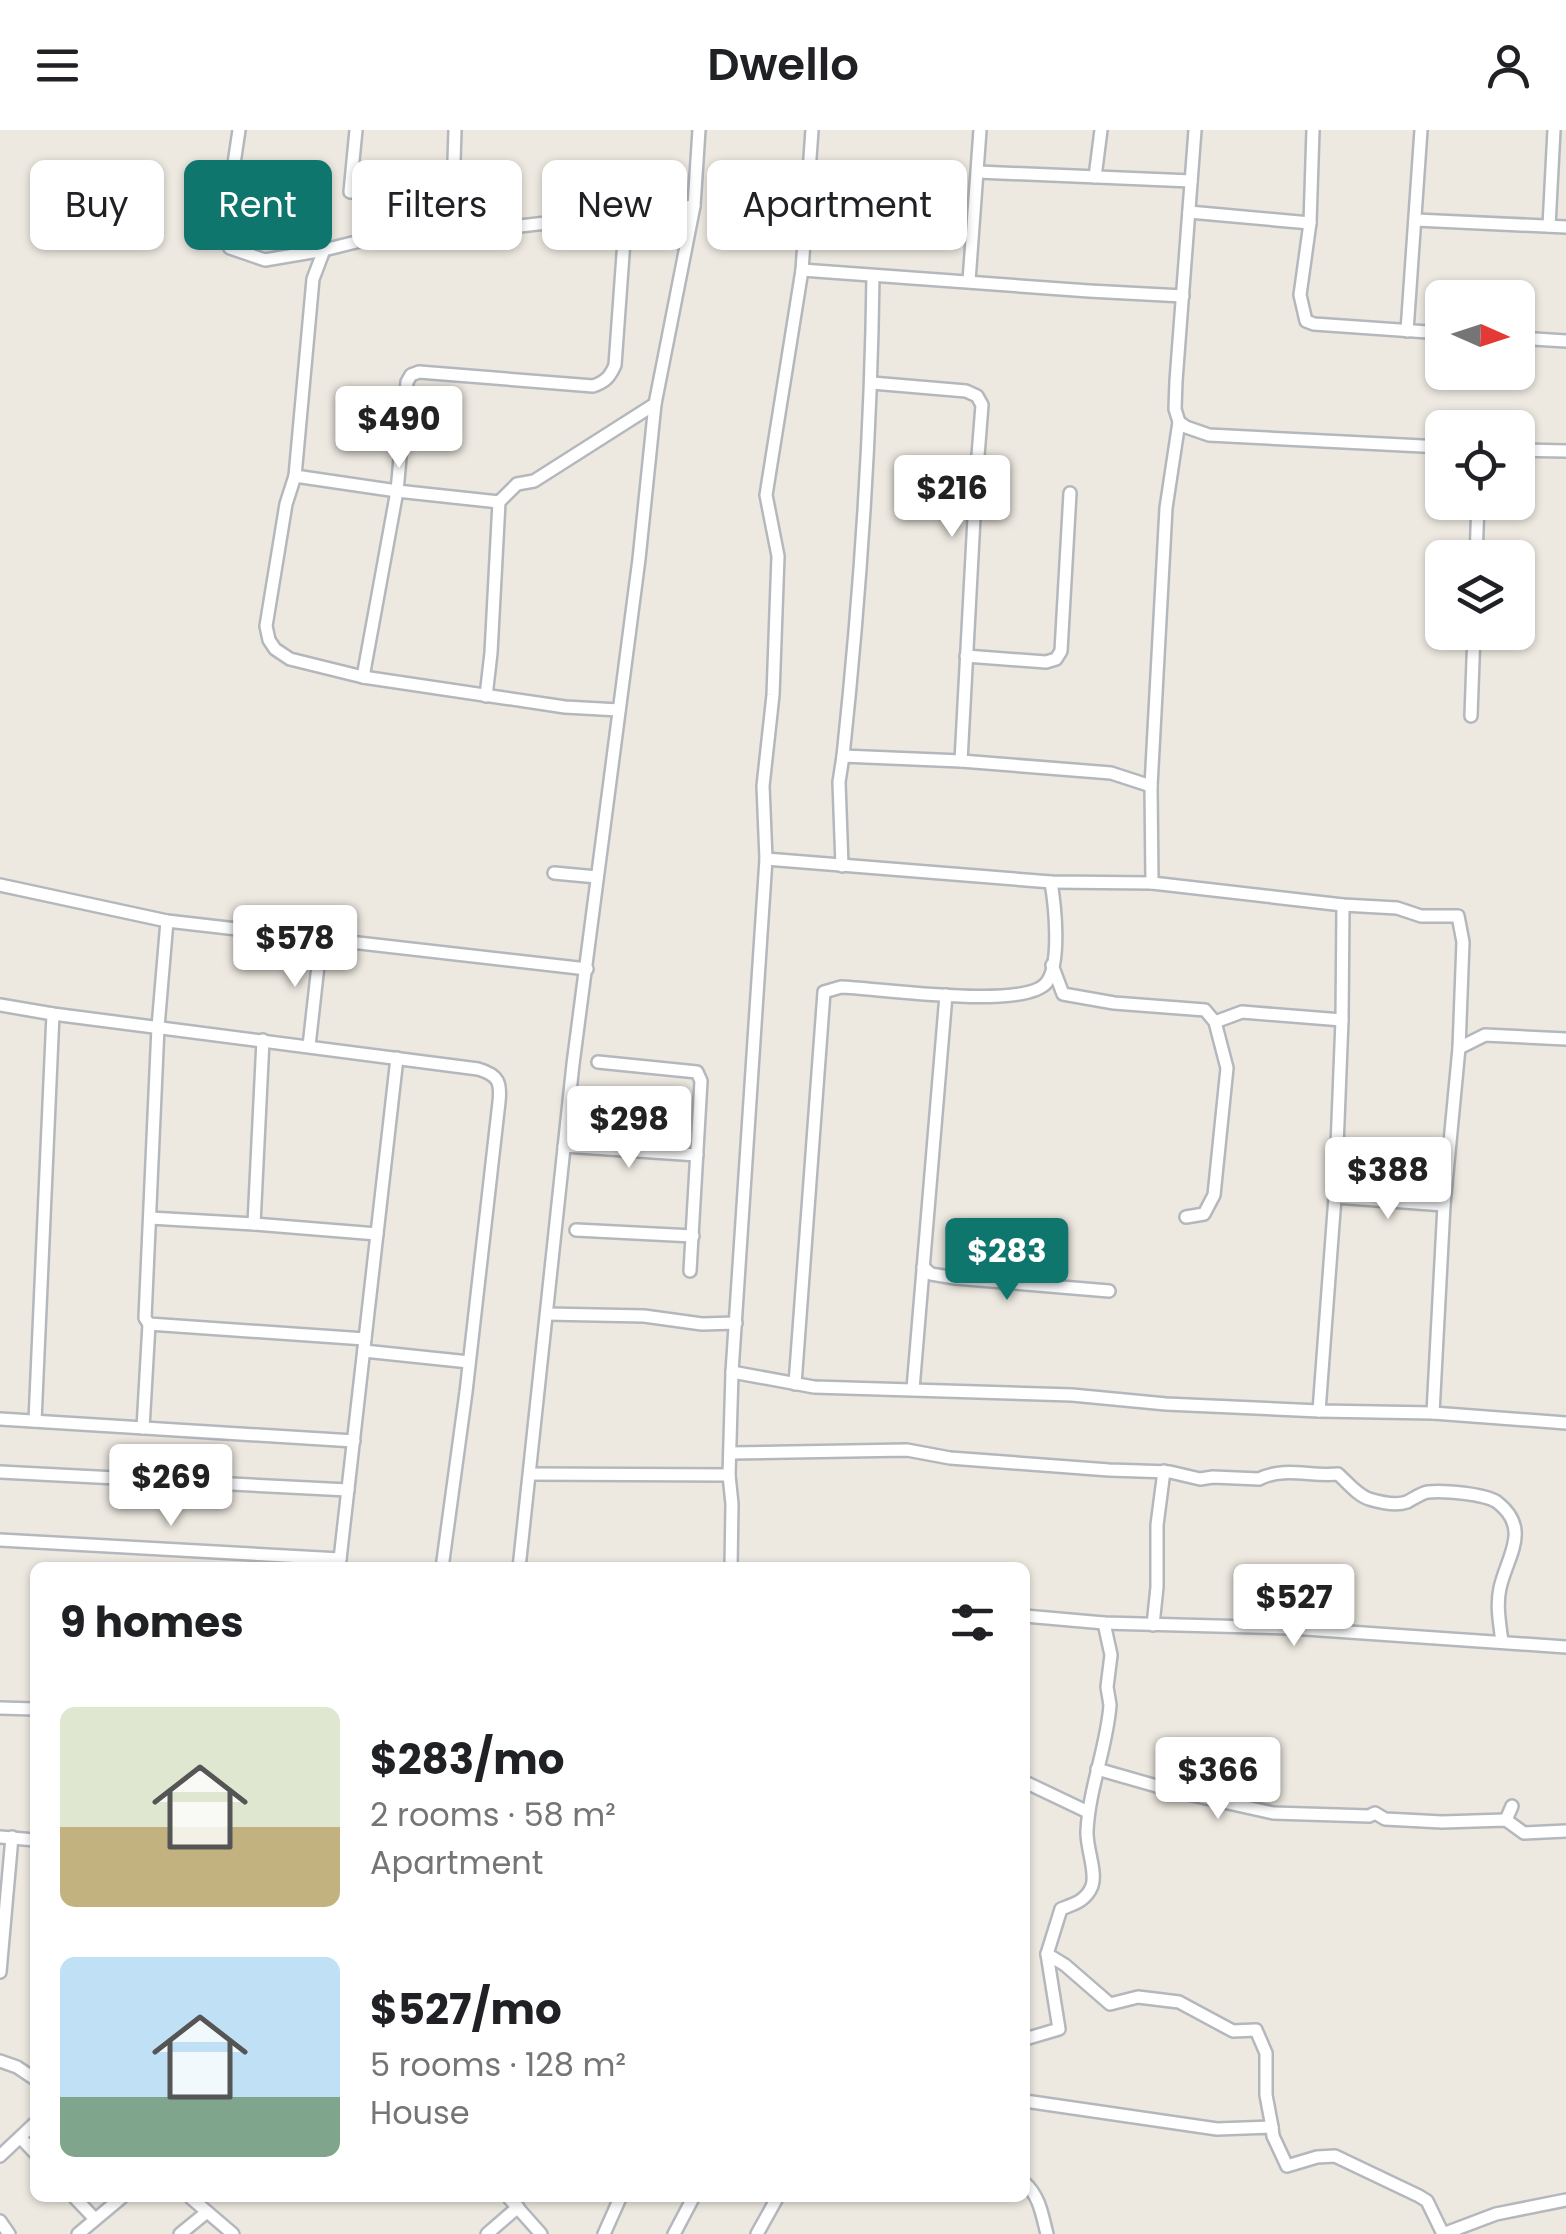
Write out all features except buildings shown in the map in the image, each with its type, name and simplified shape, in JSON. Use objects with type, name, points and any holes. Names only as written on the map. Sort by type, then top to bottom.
[{"type":"street","points":[[235,160],[239,130]]},
{"type":"street","points":[[356,130],[350,192],[449,184],[455,130]]},
{"type":"street","points":[[519,1562],[596,877],[656,404],[694,206],[699,130]]},
{"type":"street","points":[[731,1562],[732,1372],[766,859],[763,786],[773,695],[778,556],[766,495],[802,270],[812,130]]},
{"type":"street","points":[[969,280],[980,130]]},
{"type":"street","points":[[1095,177],[1101,130]]},
{"type":"street","points":[[1152,883],[1151,786],[1166,508],[1179,422],[1175,410],[1176,381],[1195,130]]},
{"type":"street","points":[[1313,130],[1310,224],[1300,295],[1306,320],[1314,324],[1425,333]]},
{"type":"street","points":[[1407,332],[1421,130]]},
{"type":"street","points":[[1549,226],[1554,130]]},
{"type":"street","points":[[978,172],[1191,181]]},
{"type":"street","points":[[687,207],[694,206]]},
{"type":"street","points":[[1189,212],[1310,224]]},
{"type":"street","points":[[1416,220],[1566,227]]},
{"type":"street","points":[[332,248],[376,237],[542,223]]},
{"type":"street","points":[[236,250],[266,260],[324,250]]},
{"type":"street","points":[[324,250],[313,279],[295,476],[286,504],[266,626],[269,640],[290,658],[363,677],[566,707],[619,710]]},
{"type":"street","points":[[363,677],[396,491],[411,374],[592,386],[603,382],[615,365],[624,250]]},
{"type":"street","points":[[802,270],[1184,296]]},
{"type":"street","points":[[842,866],[840,782],[851,683],[872,384],[873,276]]},
{"type":"street","points":[[1535,339],[1566,340]]},
{"type":"street","points":[[872,384],[966,391],[978,396],[982,405],[961,761]]},
{"type":"street","points":[[486,696],[499,502],[517,484],[534,480],[656,404]]},
{"type":"street","points":[[1179,422],[1209,435],[1425,447]]},
{"type":"street","points":[[1535,450],[1566,451]]},
{"type":"street","points":[[295,476],[499,502]]},
{"type":"street","points":[[966,656],[1046,662],[1056,659],[1061,651],[1070,493]]},
{"type":"street","points":[[1471,716],[1473,650]]},
{"type":"street","points":[[842,756],[1111,773],[1151,786]]},
{"type":"street","points":[[766,859],[1051,882],[1152,883],[1396,908],[1422,916],[1458,916],[1463,942],[1460,1048],[1444,1206],[1433,1413]]},
{"type":"street","points":[[554,873],[596,877]]},
{"type":"street","points":[[795,1384],[824,992],[840,987],[946,996],[1014,996],[1035,990],[1046,983],[1052,965],[1056,918],[1051,882]]},
{"type":"street","points":[[0,886],[168,920],[587,969]]},
{"type":"street","points":[[1319,1411],[1336,1197],[1343,905]]},
{"type":"street","points":[[144,1428],[158,1027],[168,920]]},
{"type":"street","points":[[309,1046],[321,940]]},
{"type":"street","points":[[1052,965],[1063,994],[1205,1010],[1215,1022],[1227,1068],[1214,1194],[1204,1214],[1186,1217]]},
{"type":"street","points":[[913,1388],[946,996]]},
{"type":"street","points":[[0,1005],[398,1058],[488,1072],[498,1078],[469,1362],[443,1562]]},
{"type":"street","points":[[1215,1022],[1242,1012],[1342,1020]]},
{"type":"street","points":[[35,1421],[54,1014]]},
{"type":"street","points":[[1460,1048],[1485,1034],[1566,1039]]},
{"type":"street","points":[[254,1224],[263,1040]]},
{"type":"street","points":[[340,1562],[398,1058]]},
{"type":"street","points":[[598,1062],[697,1072],[702,1081],[690,1271]]},
{"type":"street","points":[[564,1146],[697,1154]]},
{"type":"street","points":[[1336,1197],[1444,1206]]},
{"type":"street","points":[[150,1218],[377,1234]]},
{"type":"street","points":[[576,1230],[693,1236]]},
{"type":"street","points":[[924,1268],[931,1274],[955,1278],[1109,1292]]},
{"type":"street","points":[[547,1314],[736,1323]]},
{"type":"street","points":[[149,1324],[364,1345],[469,1362]]},
{"type":"street","points":[[732,1372],[814,1387],[1072,1395],[1166,1404],[1433,1413],[1566,1422]]},
{"type":"street","points":[[0,1419],[354,1441]]},
{"type":"street","points":[[730,1452],[907,1450],[950,1458],[1164,1472],[1200,1479],[1259,1479],[1292,1470],[1318,1476],[1338,1474],[1360,1494],[1393,1504],[1426,1492],[1476,1495],[1494,1500],[1514,1527],[1514,1551],[1500,1587],[1502,1642]]},
{"type":"street","points":[[0,1472],[348,1490]]},
{"type":"street","points":[[1153,1624],[1156,1525],[1164,1472]]},
{"type":"street","points":[[530,1474],[729,1475]]},
{"type":"street","points":[[0,1540],[325,1562]]},
{"type":"street","points":[[1030,1616],[1104,1623],[1291,1628],[1566,1648]]},
{"type":"street","points":[[1030,2038],[1059,2029],[1047,1954],[1061,1909],[1083,1900],[1092,1885],[1086,1838],[1088,1812],[1110,1712],[1107,1687],[1111,1655],[1104,1623]]},
{"type":"street","points":[[0,1708],[30,1709]]},
{"type":"street","points":[[1097,1769],[1274,1813],[1374,1814],[1385,1819],[1442,1822],[1506,1820],[1524,1833],[1566,1832]]},
{"type":"street","points":[[1030,1784],[1088,1812]]},
{"type":"street","points":[[1506,1820],[1512,1806]]},
{"type":"street","points":[[0,1972],[6,1837]]},
{"type":"street","points":[[1047,1954],[1110,2004],[1138,1997],[1179,2002],[1233,2031],[1256,2030],[1266,2054],[1266,2095],[1273,2136],[1286,2166],[1335,2156],[1426,2201],[1443,2234],[1496,2214],[1566,2200]]},
{"type":"street","points":[[0,2061],[30,2075]]},
{"type":"street","points":[[1030,2102],[1217,2129],[1272,2127]]},
{"type":"street","points":[[0,2156],[30,2128]]},
{"type":"street","points":[[21,2138],[30,2148]]},
{"type":"street","points":[[1030,2187],[1040,2204],[1046,2234]]},
{"type":"street","points":[[79,2202],[95,2220]]},
{"type":"street","points":[[78,2234],[116,2202]]},
{"type":"street","points":[[196,2202],[233,2234]]},
{"type":"street","points":[[488,2234],[514,2202],[541,2234]]},
{"type":"street","points":[[604,2234],[618,2202]]},
{"type":"street","points":[[674,2234],[691,2202]]},
{"type":"street","points":[[757,2234],[774,2202]]},
{"type":"street","points":[[180,2234],[207,2212]]},
{"type":"street","points":[[0,2221],[9,2234]]}]
